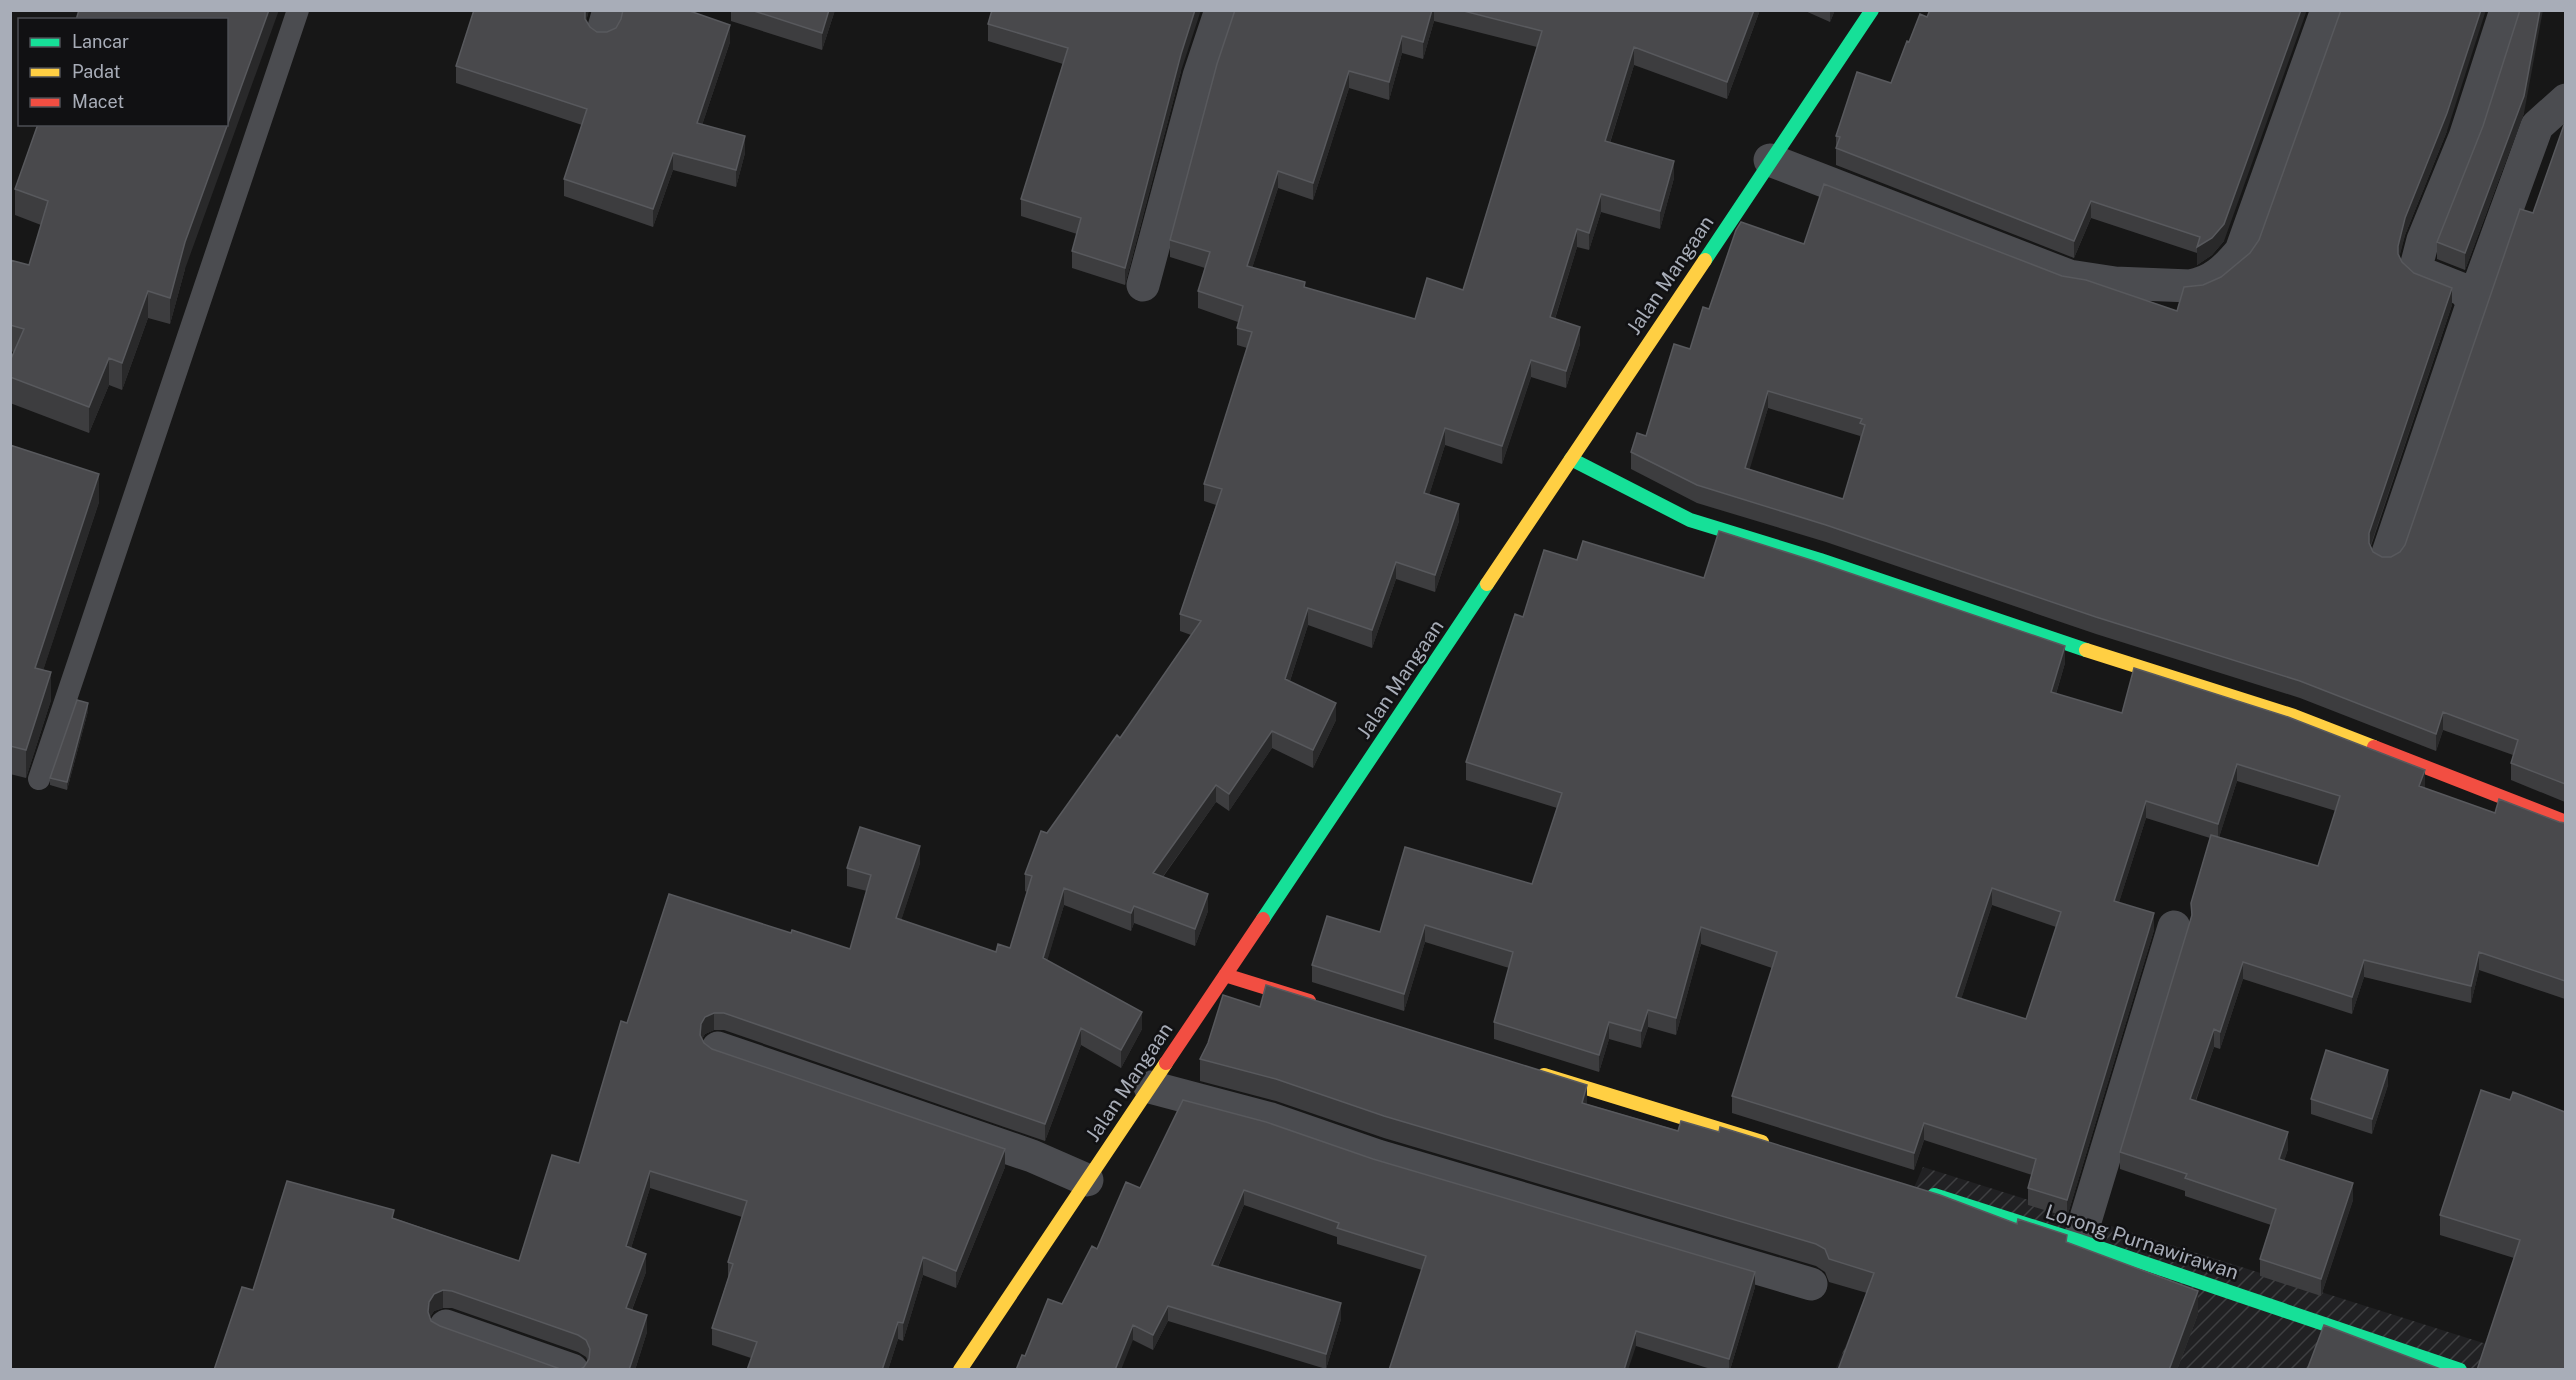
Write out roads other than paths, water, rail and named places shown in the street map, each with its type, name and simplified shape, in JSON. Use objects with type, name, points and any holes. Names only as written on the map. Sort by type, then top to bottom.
[{"type":"street","points":[[1143,285],[1199,76],[1221,10]]},
{"type":"street","name":"Jalan Mangaan","points":[[960,1370],[1872,10]]},
{"type":"street","points":[[1770,160],[2082,280],[2190,286],[2207,283],[2227,268],[2241,251],[2327,10]]},
{"type":"street","points":[[2473,302],[2464,290],[2421,273],[2416,267],[2423,240],[2465,137],[2506,10]]},
{"type":"street","points":[[2387,556],[2473,302],[2537,126],[2565,100]]},
{"type":"street","points":[[1571,459],[1690,520],[1820,560],[2090,652],[2294,716],[2565,822]]},
{"type":"street","points":[[2079,1241],[2174,927]]},
{"type":"street","points":[[1225,975],[1327,1007]]},
{"type":"street","points":[[718,1048],[1032,1156],[1087,1180]]},
{"type":"street","points":[[1532,1071],[1772,1145]]},
{"type":"street","points":[[1150,1087],[1272,1119],[1378,1156],[1811,1284]]},
{"type":"street","name":"Lorong Purnawirawan","points":[[1920,1191],[2079,1241],[2460,1370]]},
{"type":"street","points":[[446,1326],[572,1370]]},
{"type":"lane","points":[[39,779],[298,10]]}]
